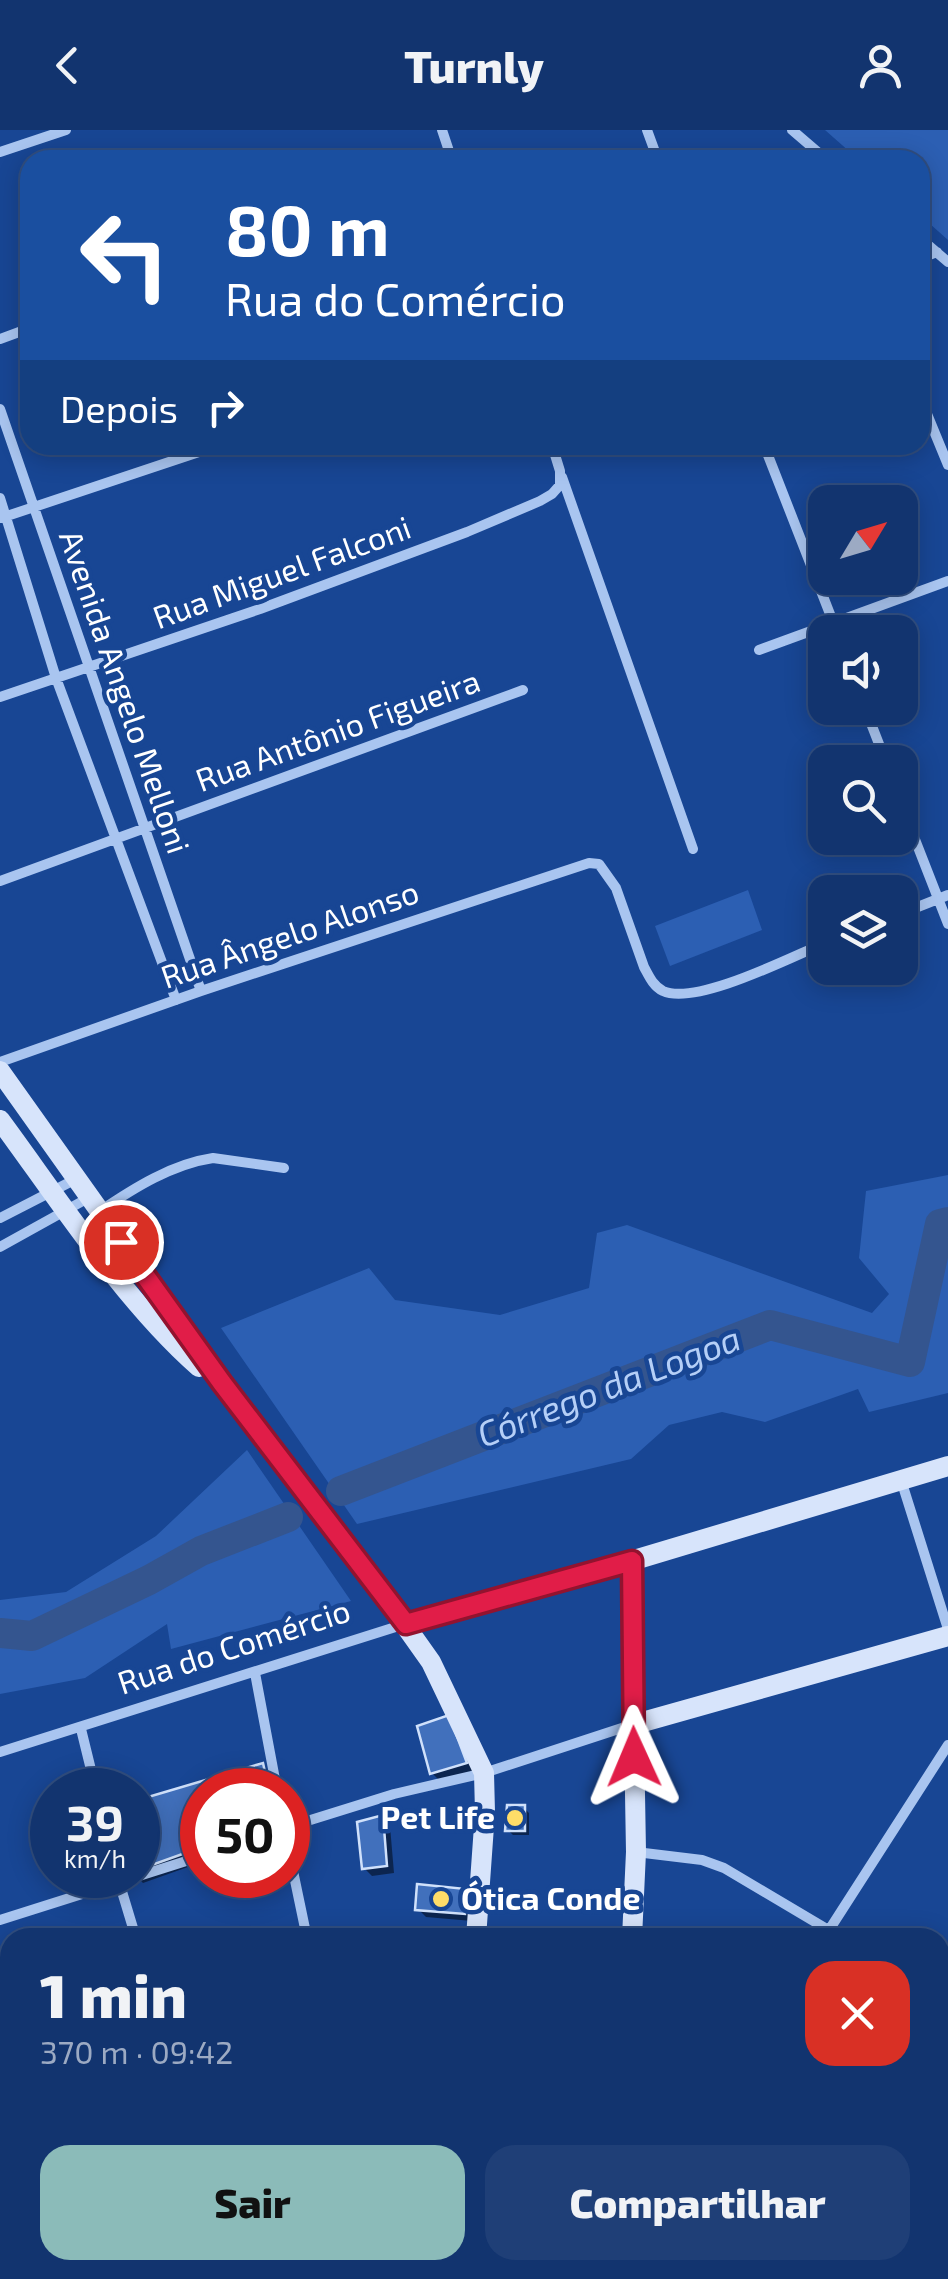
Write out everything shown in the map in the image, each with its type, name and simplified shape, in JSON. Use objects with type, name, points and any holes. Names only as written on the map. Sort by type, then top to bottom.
[{"type":"main road","points":[[0,1071],[222,1383],[431,1662],[484,1772],[477,1928]]},
{"type":"main road","points":[[0,1120],[101,1256],[184,1352],[222,1383]]},
{"type":"main road","points":[[101,1256],[121,1242]]},
{"type":"main road","name":"Rua do Comércio","points":[[406,1624],[948,1466]]},
{"type":"main road","points":[[632,1561],[636,1852],[632,1928]]},
{"type":"main road","points":[[632,1725],[948,1633]]},
{"type":"street","points":[[0,152],[66,130]]},
{"type":"street","points":[[792,130],[815,150]]},
{"type":"street","points":[[930,246],[948,262]]},
{"type":"street","points":[[930,255],[937,252]]},
{"type":"street","name":"Avenida Angelo Melloni","points":[[0,409],[202,992]]},
{"type":"street","points":[[930,422],[948,466]]},
{"type":"street","points":[[3,517],[190,455]]},
{"type":"street","points":[[555,455],[693,849]]},
{"type":"street","points":[[768,455],[830,615]]},
{"type":"street","name":"Rua Miguel Falconi","points":[[0,697],[89,669],[467,532],[552,494],[560,485],[560,471]]},
{"type":"street","name":"Avenida Angelo Melloni","points":[[0,498],[56,678],[176,1000]]},
{"type":"street","points":[[864,615],[948,581]]},
{"type":"street","points":[[759,650],[808,635]]},
{"type":"street","name":"Rua Antônio Figueira","points":[[0,880],[523,690]]},
{"type":"street","points":[[918,842],[942,897],[948,924]]},
{"type":"street","name":"Rua Ângelo Alonso","points":[[0,1062],[590,863],[599,864],[616,888],[644,967],[651,981],[664,992],[698,992],[808,950]]},
{"type":"street","points":[[918,907],[942,897]]},
{"type":"street","points":[[0,1246],[66,1211],[95,1204],[202,1160],[213,1158],[284,1168]]},
{"type":"street","points":[[0,1218],[76,1178]]},
{"type":"street","points":[[901,1480],[948,1633]]},
{"type":"street","name":"Rua do Comércio","points":[[0,1752],[406,1624]]},
{"type":"street","points":[[255,1673],[272,1768]]},
{"type":"street","points":[[310,1821],[632,1725]]},
{"type":"street","points":[[81,1729],[91,1768]]},
{"type":"street","points":[[830,1928],[948,1745]]},
{"type":"street","points":[[636,1852],[702,1860],[724,1868],[817,1928]]},
{"type":"street","points":[[0,1920],[65,1898]]},
{"type":"street","points":[[124,1898],[133,1928]]},
{"type":"street","points":[[299,1898],[305,1928]]},
{"type":"shaded area","points":[[825,130],[948,130],[948,240],[930,224],[930,150],[848,150]]},
{"type":"shaded area","points":[[748,890],[762,930],[670,966],[655,926]]},
{"type":"shaded area","points":[[948,1175],[948,1393],[869,1412],[858,1389],[765,1422],[722,1412],[669,1425],[631,1459],[357,1524],[221,1328],[369,1268],[395,1300],[500,1315],[589,1288],[597,1233],[627,1225],[872,1313],[889,1294],[859,1258],[866,1191]]},
{"type":"shaded area","points":[[247,1450],[351,1601],[171,1649],[167,1624],[85,1678],[0,1694],[0,1600],[66,1592],[156,1536]]},
{"type":"building","points":[[449,1715],[467,1763],[430,1774],[417,1726]]},
{"type":"building","points":[[180,1788],[180,1855],[160,1862],[160,1793]]},
{"type":"building","name":"Pet Life","points":[[507,1805],[525,1805],[525,1831],[505,1831]]},
{"type":"building","points":[[383,1815],[387,1866],[362,1869],[357,1822]]},
{"type":"building","name":"Ótica Conde","points":[[417,1884],[466,1889],[465,1914],[415,1910]]},
{"type":"waterway","name":"Córrego da Logoa","points":[[341,1491],[770,1325],[910,1362],[940,1224],[948,1222]]},
{"type":"waterway","name":"Córrego da Logoa","points":[[0,1633],[32,1636],[201,1551],[288,1517]]},
{"type":"place","name":"Pet Life","points":[[515,1818]]},
{"type":"place","name":"Ótica Conde","points":[[441,1899]]},
{"type":"route","points":[[121,1242],[222,1383],[406,1624],[632,1561],[634,1757]]}]
